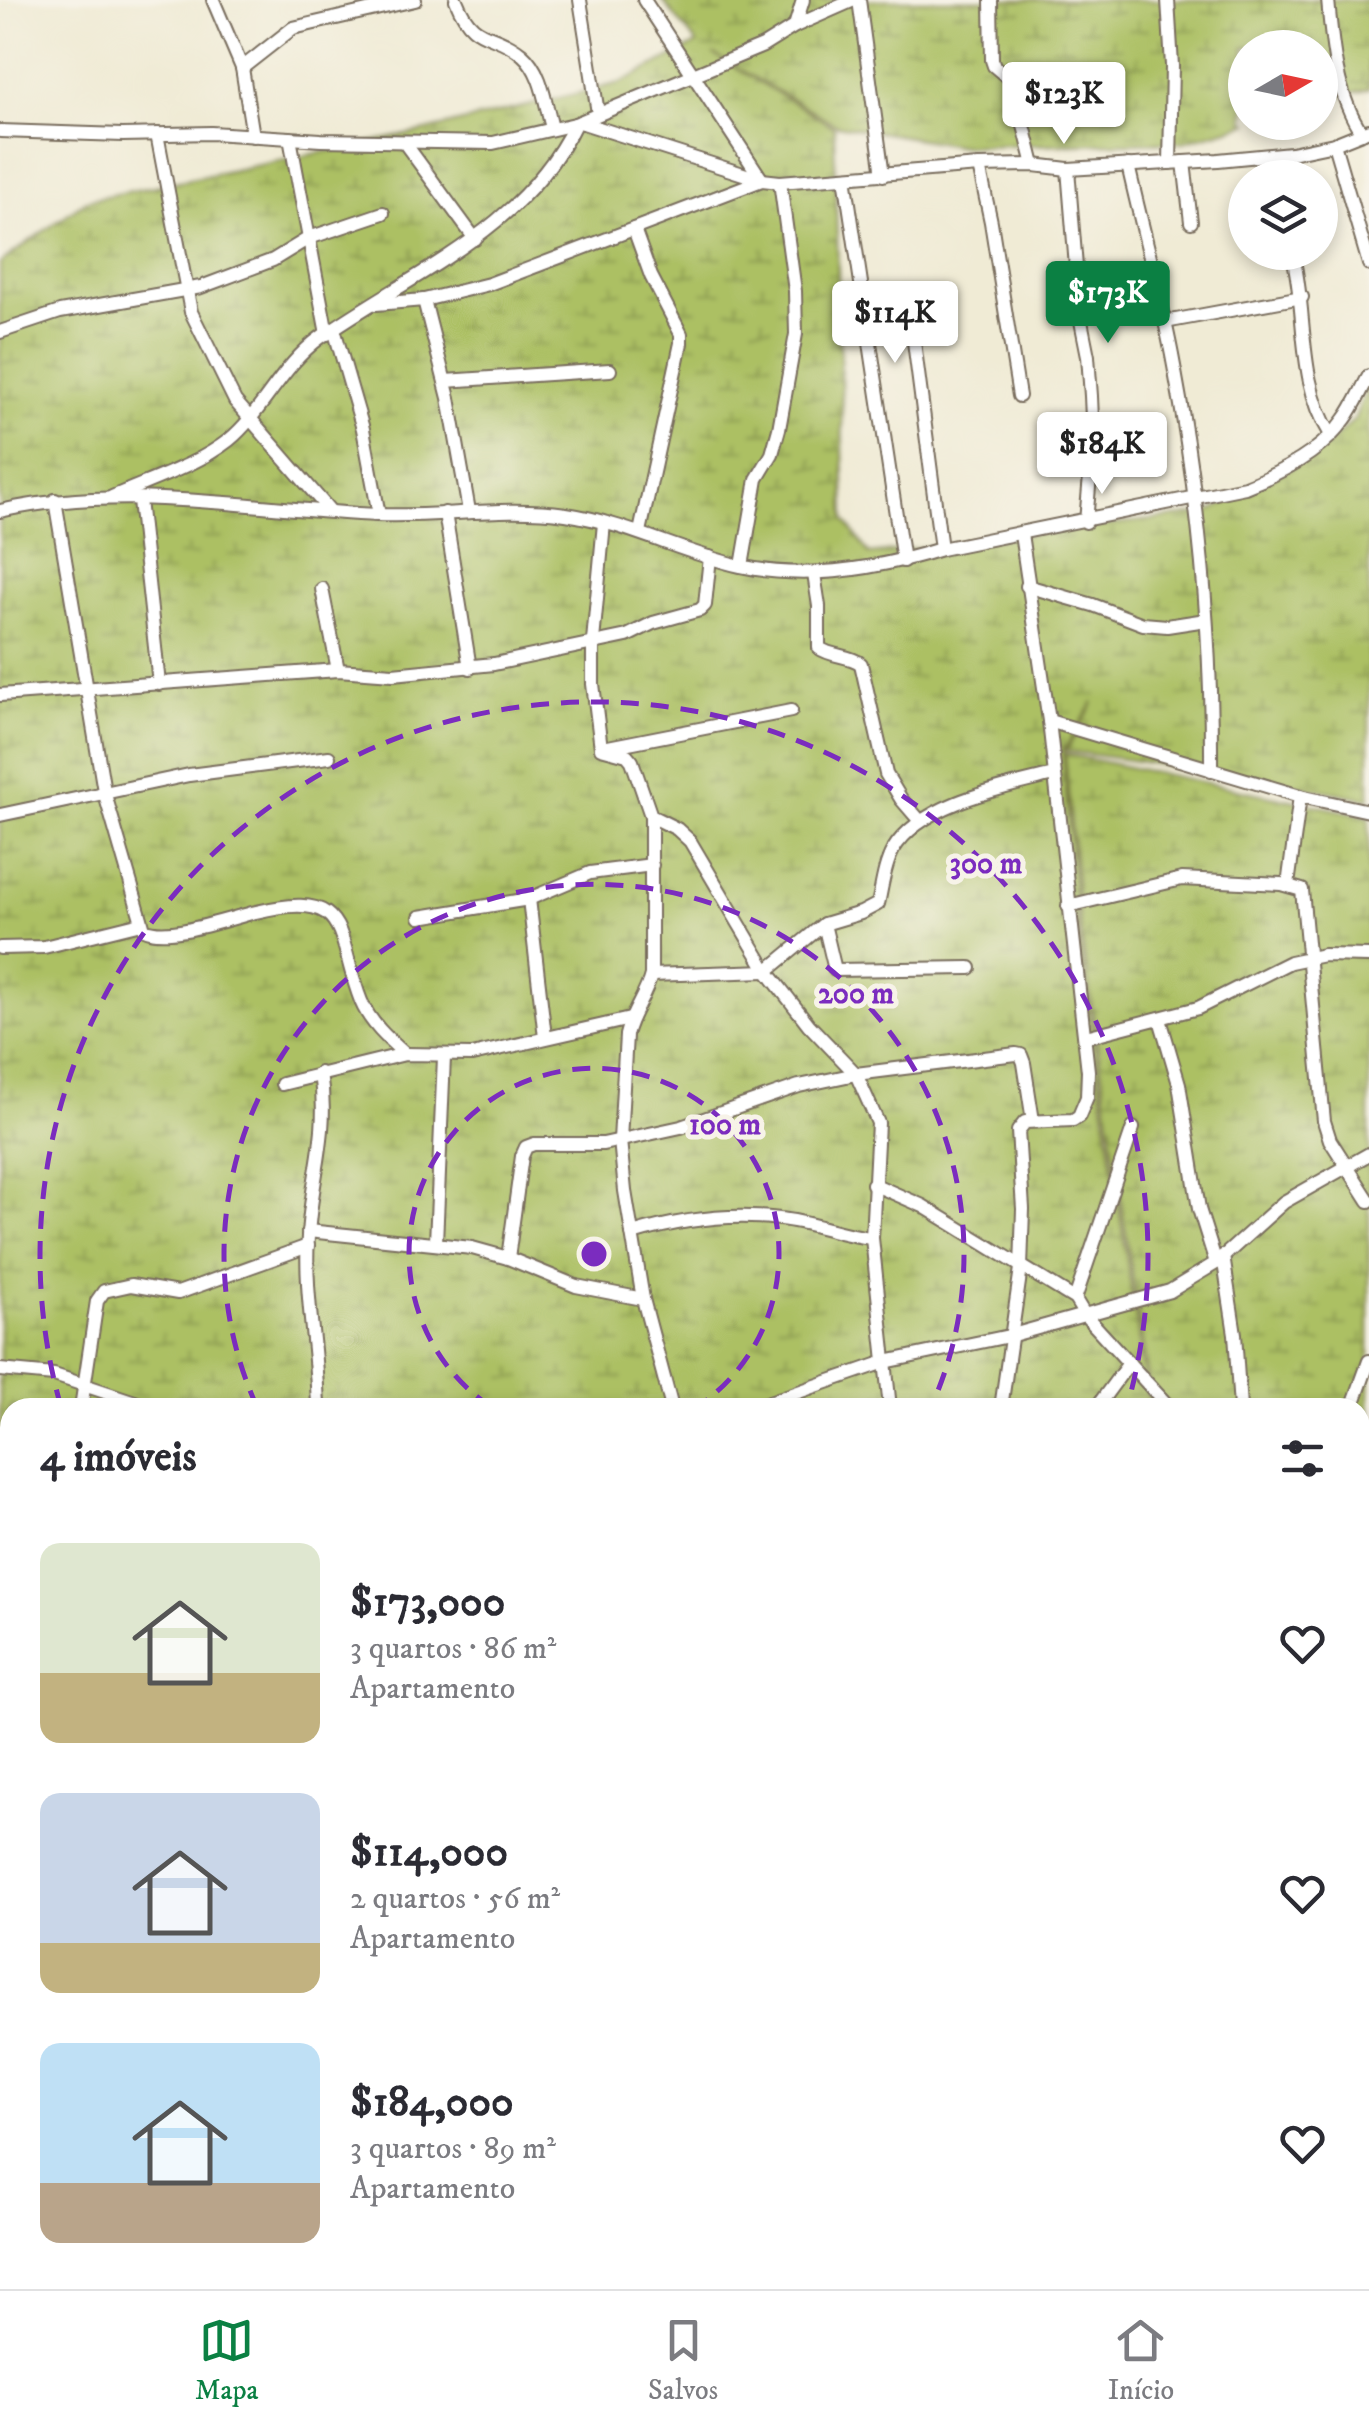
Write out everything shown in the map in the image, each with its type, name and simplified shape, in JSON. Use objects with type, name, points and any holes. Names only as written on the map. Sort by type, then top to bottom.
[{"type":"street","points":[[213,0],[242,68],[253,136]]},
{"type":"street","points":[[242,68],[293,28],[414,0]]},
{"type":"street","points":[[456,0],[468,25],[523,55],[541,85],[552,128]]},
{"type":"street","points":[[580,0],[598,113]]},
{"type":"street","points":[[644,0],[762,180]]},
{"type":"street","points":[[795,26],[803,0]]},
{"type":"street","points":[[0,131],[494,143],[578,123],[763,46],[795,26],[857,0],[883,175]]},
{"type":"street","points":[[991,0],[992,60],[1013,82],[1034,165]]},
{"type":"street","points":[[1168,0],[1177,162],[1191,222]]},
{"type":"street","points":[[578,123],[762,180],[780,182],[979,166],[1068,169],[1291,153],[1334,144],[1366,131],[1349,114],[1332,46],[1328,0]]},
{"type":"street","points":[[109,498],[197,459],[228,440],[282,374],[331,331],[475,239],[515,208],[578,123]]},
{"type":"street","points":[[158,134],[191,312],[216,366],[249,419],[330,510]]},
{"type":"street","points":[[290,138],[331,331],[364,429],[378,515]]},
{"type":"street","points":[[404,142],[475,239]]},
{"type":"street","points":[[1334,144],[1369,264]]},
{"type":"street","points":[[1128,165],[1164,322],[1194,499],[1211,686],[1211,770]]},
{"type":"street","points":[[979,166],[992,222],[1019,396]]},
{"type":"street","points":[[1068,169],[1091,396],[1093,441],[1086,522]]},
{"type":"street","points":[[845,177],[903,560]]},
{"type":"street","points":[[374,304],[424,300],[489,284],[762,180]]},
{"type":"street","points":[[742,566],[757,479],[772,454],[779,429],[796,334],[795,291],[780,182]]},
{"type":"street","points":[[0,332],[60,312],[185,290],[252,270],[309,238],[383,212]]},
{"type":"street","points":[[634,229],[650,276],[681,334],[640,532]]},
{"type":"street","points":[[1296,270],[1312,394],[1316,411],[1331,435]]},
{"type":"street","points":[[1164,322],[1302,296]]},
{"type":"street","points":[[424,300],[445,381],[468,511]]},
{"type":"street","points":[[910,310],[941,549]]},
{"type":"street","points":[[445,381],[610,370]]},
{"type":"street","points":[[0,511],[55,500],[109,498],[378,515],[532,511],[640,532],[742,566],[814,574],[903,560],[1245,488],[1270,478],[1331,435],[1346,419],[1369,376]]},
{"type":"street","points":[[55,500],[104,791],[141,923],[151,933],[163,933],[265,910],[304,905],[320,909],[332,916],[342,930],[362,1003],[372,1020],[405,1054]]},
{"type":"street","points":[[139,500],[159,684]]},
{"type":"street","points":[[445,512],[470,668]]},
{"type":"street","points":[[600,748],[592,684],[604,523]]},
{"type":"street","points":[[1002,1398],[1024,1209],[1018,1131],[1020,1125],[1032,1121],[1074,1120],[1082,1112],[1088,1071],[1049,721],[1021,534]]},
{"type":"street","points":[[0,694],[338,670],[393,674],[470,668],[627,636],[653,622],[703,609],[710,557]]},
{"type":"street","points":[[814,574],[819,606],[818,648],[861,664],[886,774],[920,821]]},
{"type":"street","points":[[1028,586],[1155,626],[1206,620]]},
{"type":"street","points":[[322,589],[338,670]]},
{"type":"street","points":[[600,748],[791,711]]},
{"type":"street","points":[[1049,721],[1300,796],[1369,810]]},
{"type":"street","points":[[600,748],[632,761],[652,816],[651,974],[648,988],[630,1019],[620,1140],[643,1299],[669,1398]]},
{"type":"street","points":[[0,814],[229,768],[330,757]]},
{"type":"street","points":[[651,974],[766,971],[824,924],[878,904],[894,849],[920,821],[1000,788],[1054,775]]},
{"type":"street","points":[[1288,886],[1300,796]]},
{"type":"street","points":[[652,816],[677,828],[690,841],[766,971],[856,1074],[878,1123],[872,1238],[889,1398]]},
{"type":"street","points":[[420,917],[529,899],[590,873],[652,865]]},
{"type":"street","points":[[1068,906],[1182,878],[1302,890],[1324,1121],[1346,1169],[1369,1200]]},
{"type":"street","points":[[529,899],[545,1037]]},
{"type":"street","points":[[0,948],[44,947],[141,923]]},
{"type":"street","points":[[824,924],[835,970],[970,968]]},
{"type":"street","points":[[1086,1037],[1198,1008],[1257,976],[1308,958],[1324,954],[1369,956]]},
{"type":"street","points":[[282,1084],[405,1054],[444,1058],[472,1055],[630,1019]]},
{"type":"street","points":[[1160,1019],[1179,1084],[1199,1209],[1220,1260],[1236,1334],[1239,1398]]},
{"type":"street","points":[[508,1258],[526,1147],[602,1144],[681,1127],[745,1102],[856,1074],[1016,1054],[1024,1063],[1032,1121]]},
{"type":"street","points":[[436,1242],[444,1058]]},
{"type":"street","points":[[317,1398],[308,1231],[323,1145],[320,1073]]},
{"type":"street","points":[[1075,1299],[1133,1128]]},
{"type":"street","points":[[781,1398],[885,1362],[1010,1336],[1170,1291],[1220,1260],[1284,1202],[1369,1154]]},
{"type":"street","points":[[873,1184],[922,1206],[1075,1299],[1084,1314],[1161,1398]]},
{"type":"street","points":[[632,1234],[689,1220],[779,1218],[845,1236],[872,1238]]},
{"type":"street","points":[[308,1231],[436,1242],[508,1258],[576,1286],[643,1299]]},
{"type":"street","points":[[82,1398],[97,1301],[104,1291],[130,1285],[178,1293],[308,1246]]},
{"type":"street","points":[[1363,1388],[1369,1361]]},
{"type":"street","points":[[1103,1398],[1129,1363]]},
{"type":"street","points":[[0,1370],[54,1375],[126,1398]]},
{"type":"green space","points":[[662,0],[1369,0],[1369,88],[1338,97],[1338,30],[1228,30],[1228,129],[1183,142],[962,146],[837,125],[713,54],[834,127],[845,520],[869,554],[1207,513],[1317,454],[1354,420],[1369,381],[1369,799],[1262,779],[1066,751],[1094,702],[1063,751],[1077,929],[1148,1398],[0,1398],[0,263],[87,200],[426,131],[620,83],[697,44]]},
{"type":"green space","points":[[1065,754],[1369,816],[1369,1398],[1151,1398],[1080,928]]}]
